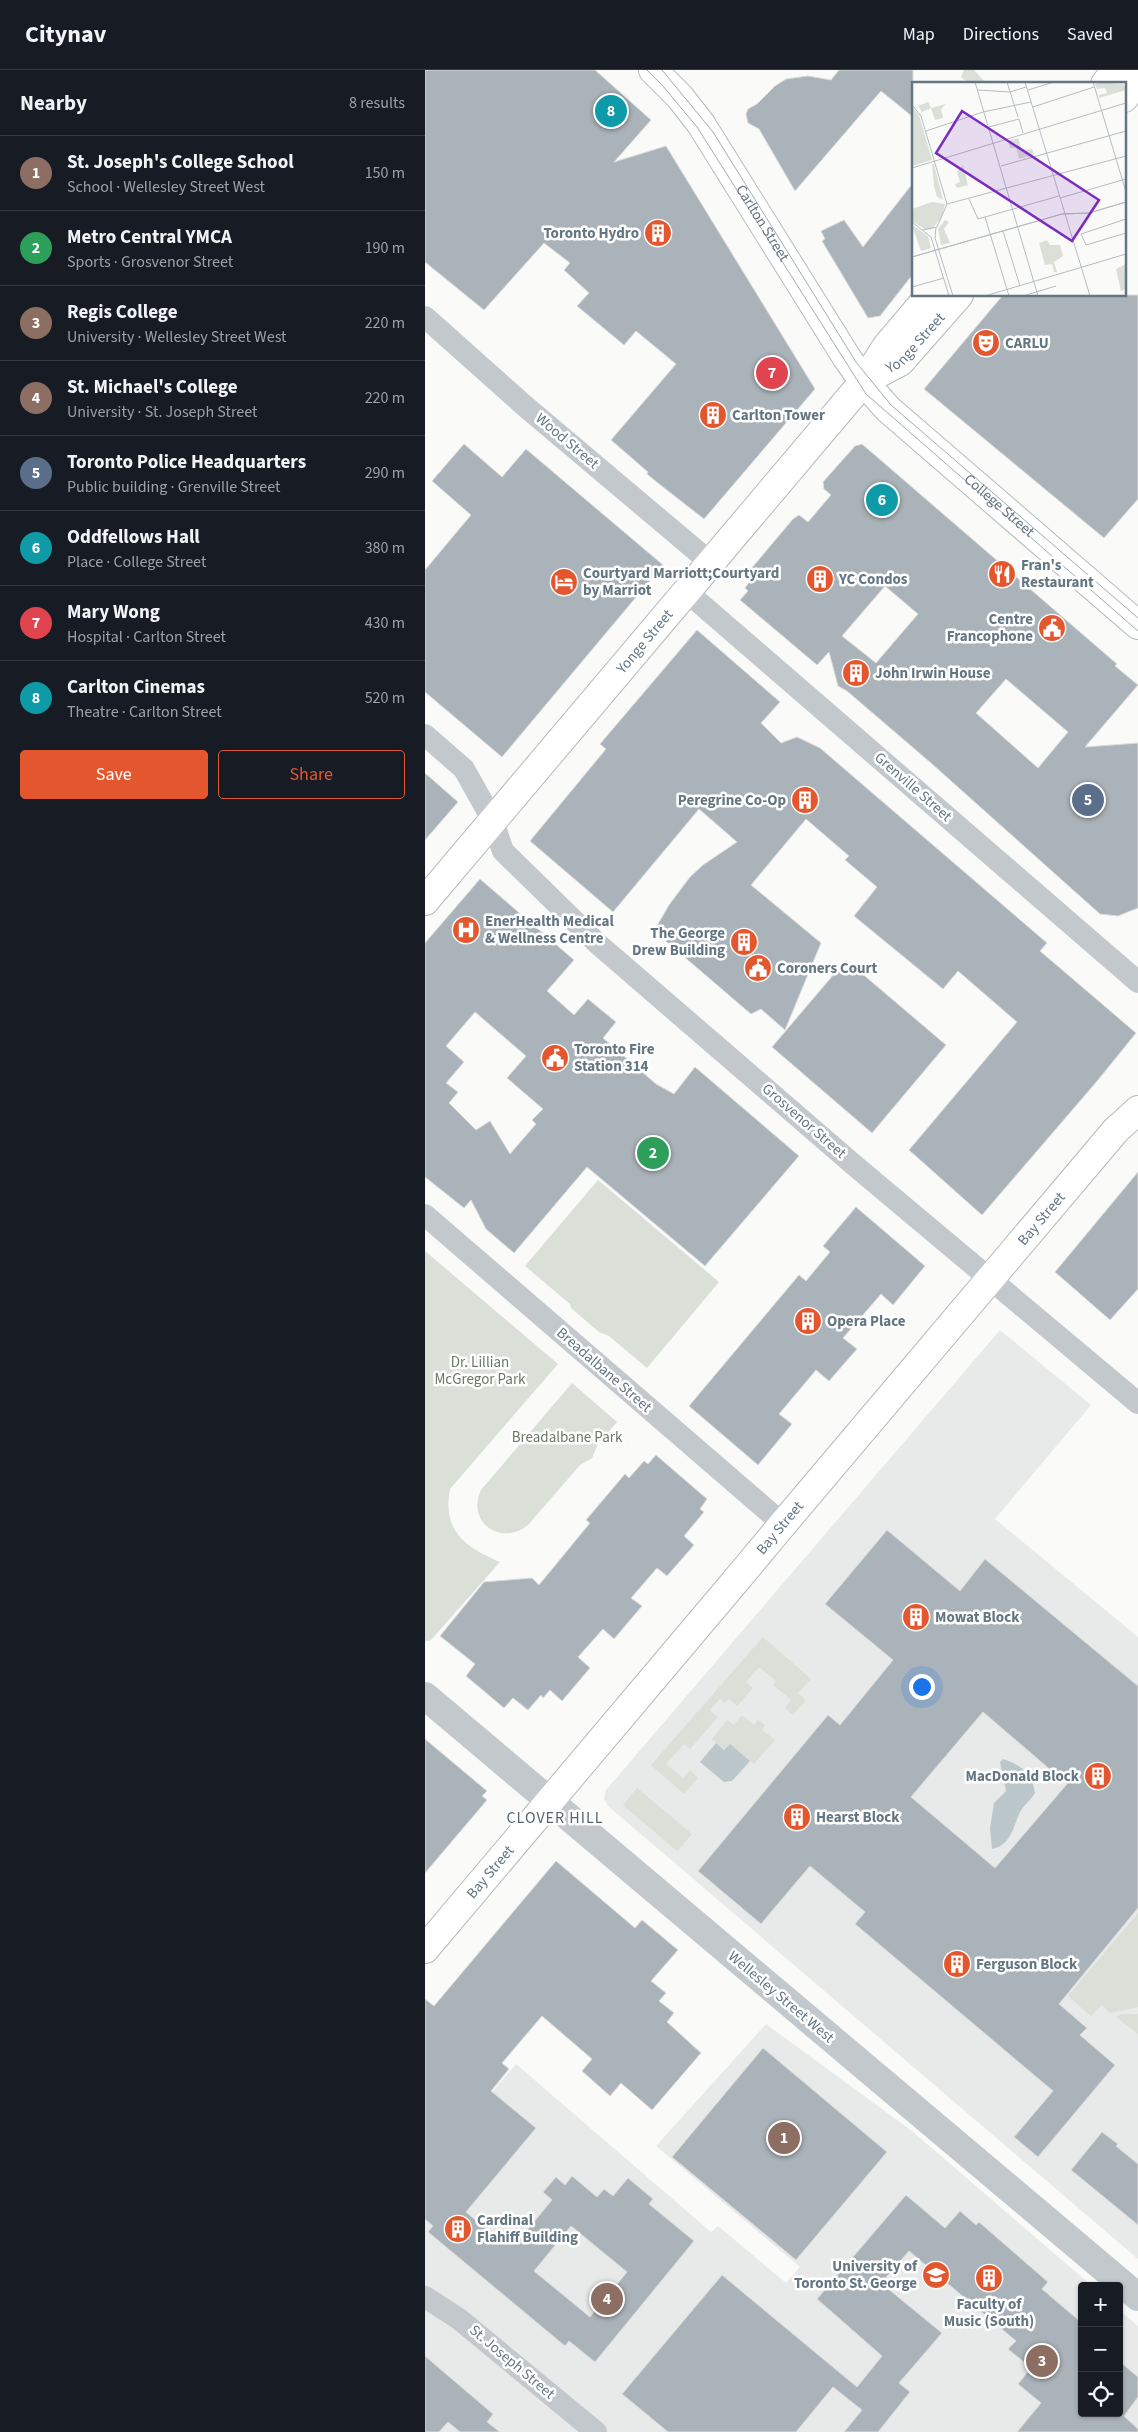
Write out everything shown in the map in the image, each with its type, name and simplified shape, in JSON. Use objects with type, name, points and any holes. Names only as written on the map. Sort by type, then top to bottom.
[{"type":"main road","name":"Carlton Street","points":[[653,70],[680,97],[701,124],[864,382]]},
{"type":"main road","points":[[1107,82],[1116,70]]},
{"type":"main road","points":[[1125,97],[1138,81]]},
{"type":"main road","name":"Yonge Street","points":[[425,901],[864,382],[886,347],[929,296]]},
{"type":"main road","name":"Yonge Street","points":[[864,382],[900,362],[958,296]]},
{"type":"main road","name":"College Street","points":[[864,382],[887,409],[1138,625]]},
{"type":"main road","name":"Bay Street","points":[[425,1949],[1116,1130],[1138,1110]]},
{"type":"street","name":"Wood Street","points":[[425,318],[526,407],[711,563]]},
{"type":"street","name":"Grenville Street","points":[[687,592],[1138,982]]},
{"type":"street","name":"Grosvenor Street","points":[[425,735],[464,769],[493,821],[503,851],[512,863],[598,944],[1138,1403]]},
{"type":"street","name":"Breadalbane Street","points":[[425,1215],[783,1524]]},
{"type":"street","name":"Wellesley Street West","points":[[425,1696],[670,1904],[1015,2191],[1138,2297]]},
{"type":"street","name":"St. Joseph Street","points":[[425,2297],[459,2318],[596,2432]]},
{"type":"shaded area","points":[[1000,1330],[1091,1405],[995,1519],[1138,1637],[1138,2259],[608,1806],[604,1799],[606,1790]]},
{"type":"shaded area","points":[[716,1743],[724,1750],[730,1744],[750,1761],[732,1781],[724,1782],[700,1762]]},
{"type":"shaded area","points":[[1003,1759],[1025,1771],[1034,1786],[1035,1793],[1020,1812],[1007,1839],[1003,1844],[992,1849],[990,1828],[994,1803],[1006,1791],[1000,1762]]},
{"type":"shaded area","points":[[766,2024],[912,2131],[1087,2282],[1078,2282],[1078,2417],[1123,2417],[1123,2313],[1138,2326],[1138,2432],[425,2432],[425,2171],[516,2064],[711,2232],[718,2226],[786,2283],[800,2267],[656,2146]]},
{"type":"green space","points":[[964,70],[974,70],[986,82],[967,82],[961,77]]},
{"type":"green space","points":[[598,1180],[719,1282],[647,1368],[609,1336],[599,1332],[571,1308],[570,1304],[525,1266]]},
{"type":"green space","name":"Dr. Lillian McGregor Park","points":[[425,1251],[558,1364],[450,1489],[448,1504],[450,1516],[453,1527],[459,1536],[476,1550],[500,1562],[430,1641],[425,1641]]},
{"type":"green space","name":"Breadalbane Park","points":[[572,1383],[617,1422],[598,1444],[592,1458],[580,1465],[528,1525],[518,1531],[507,1533],[497,1532],[489,1528],[482,1521],[478,1512],[481,1490]]},
{"type":"green space","points":[[763,1637],[811,1679],[798,1693],[806,1700],[793,1715],[785,1708],[791,1700],[773,1685],[776,1681],[759,1667],[746,1682],[753,1688],[737,1706],[729,1699],[724,1703],[720,1699],[710,1710],[718,1717],[690,1749],[684,1744],[666,1764],[683,1778],[690,1770],[698,1778],[684,1794],[651,1765]]},
{"type":"green space","points":[[742,1715],[754,1725],[758,1720],[765,1725],[762,1730],[775,1740],[754,1764],[730,1744],[724,1750],[712,1739],[727,1720],[734,1725]]},
{"type":"green space","points":[[637,1788],[692,1834],[677,1851],[623,1805]]},
{"type":"green space","points":[[1138,1913],[1138,2007],[1110,2013],[1102,2005],[1091,2016],[1068,1996]]},
{"type":"green space","points":[[1122,2014],[1138,2014],[1138,2034],[1116,2017]]},
{"type":"building","points":[[425,70],[595,70],[651,120],[614,162],[666,146],[815,389],[704,519],[647,474],[648,472],[611,440],[676,364],[636,331],[624,345],[577,306],[589,293],[564,270],[570,263],[544,243],[484,310],[425,262]]},
{"type":"building","points":[[839,70],[913,70],[912,116],[881,91],[795,191],[759,129],[748,123],[746,114],[748,109],[757,104],[775,86],[786,79],[808,76],[831,80]]},
{"type":"building","points":[[912,184],[912,275],[880,316],[868,318],[822,241],[825,239],[821,231],[844,220],[863,247]]},
{"type":"building","points":[[1138,295],[1138,499],[1104,538],[924,389],[1002,296]]},
{"type":"building","points":[[464,444],[502,477],[526,449],[663,565],[502,757],[425,692],[425,570],[471,515],[432,481]]},
{"type":"building","points":[[862,444],[1117,664],[1115,666],[1138,685],[1085,747],[1138,743],[1138,908],[1118,916],[1100,914],[931,763],[847,691],[838,686],[829,652],[817,665],[740,600],[748,591],[745,588],[750,581],[745,576],[793,519],[799,515],[808,522],[831,495],[824,489],[823,482],[855,446]],"holes":[[[885,586],[918,614],[876,663],[842,636]],[[1006,679],[1068,732],[1038,768],[976,713]]]},
{"type":"building","points":[[697,630],[780,702],[761,723],[781,743],[797,737],[820,748],[1047,943],[1040,951],[1136,1033],[982,1215],[909,1150],[1017,1022],[958,971],[943,989],[854,916],[877,887],[845,860],[849,856],[806,819],[751,885],[821,943],[785,1030],[761,1009],[751,1014],[654,931],[669,905],[690,877],[703,865],[737,842],[699,809],[613,912],[530,841],[606,749],[600,744]]},
{"type":"building","points":[[425,773],[458,802],[425,840]]},
{"type":"building","points":[[480,879],[574,960],[547,991],[574,1015],[588,999],[616,1022],[603,1038],[656,1084],[674,1094],[695,1067],[799,1156],[705,1266],[587,1167],[514,1253],[486,1229],[471,1200],[464,1208],[425,1177],[425,943]],"holes":[[[475,1012],[526,1056],[507,1078],[543,1109],[532,1120],[536,1124],[510,1154],[490,1121],[476,1130],[449,1103],[458,1092],[446,1083],[464,1062],[446,1046]]]},
{"type":"building","points":[[846,960],[946,1045],[872,1133],[772,1047]]},
{"type":"building","points":[[1138,1172],[1138,1289],[1110,1320],[1055,1272]]},
{"type":"building","name":"Opera Place","points":[[856,1207],[925,1266],[893,1305],[881,1294],[843,1338],[857,1349],[829,1381],[816,1370],[779,1414],[792,1424],[758,1465],[689,1406],[799,1275],[806,1281],[830,1252],[823,1246]]},
{"type":"building","points":[[656,1455],[707,1499],[700,1509],[704,1512],[684,1536],[694,1545],[667,1576],[657,1568],[631,1598],[642,1606],[614,1639],[603,1629],[578,1657],[590,1668],[562,1701],[550,1690],[543,1698],[541,1695],[528,1710],[513,1698],[504,1708],[466,1676],[475,1664],[440,1636],[484,1582],[532,1578],[539,1585],[590,1523],[586,1520],[625,1474],[629,1478],[644,1461],[648,1464]]},
{"type":"building","points":[[887,1530],[960,1591],[985,1559],[1138,1686],[1138,1908],[1059,2004],[1087,2028],[1080,2035],[1115,2065],[1038,2157],[1014,2137],[1053,2091],[855,1924],[865,1912],[810,1866],[761,1924],[698,1871],[828,1715],[840,1725],[893,1660],[825,1604]],"holes":[[[983,1712],[1067,1784],[995,1868],[911,1797]]]},
{"type":"building","points":[[425,1739],[487,1791],[482,1796],[487,1800],[425,1873]]},
{"type":"building","points":[[556,1861],[635,1928],[642,1920],[678,1950],[651,1981],[666,1993],[659,2001],[674,2013],[667,2022],[701,2053],[652,2110],[621,2083],[610,2096],[582,2071],[592,2059],[542,2016],[502,2063],[509,2069],[491,2091],[536,2128],[466,2212],[501,2242],[508,2234],[518,2241],[552,2200],[543,2192],[556,2177],[565,2185],[572,2176],[597,2197],[604,2189],[613,2196],[628,2178],[653,2199],[649,2204],[694,2241],[595,2362],[569,2341],[565,2346],[428,2232],[433,2226],[425,2219],[425,1999],[434,2006]],"holes":[[[571,2226],[627,2272],[590,2317],[534,2271]]]},
{"type":"building","points":[[763,2048],[887,2152],[796,2260],[672,2157]]},
{"type":"building","points":[[1102,2132],[1118,2144],[1116,2146],[1138,2164],[1138,2225],[1071,2170]]},
{"type":"building","points":[[906,2195],[945,2228],[960,2211],[976,2225],[979,2222],[1048,2282],[1042,2289],[1078,2320],[1078,2417],[1123,2417],[1123,2364],[1138,2377],[1138,2397],[1124,2416],[1138,2429],[1138,2432],[1017,2432],[1041,2403],[1018,2384],[1031,2368],[1008,2349],[1016,2341],[909,2251],[881,2283],[942,2333],[899,2383],[910,2392],[878,2432],[844,2432],[862,2410],[833,2387],[796,2432],[668,2432],[622,2394],[722,2275],[857,2387],[882,2356],[817,2299]]},
{"type":"building","points":[[425,2356],[493,2414],[487,2422],[500,2432],[460,2432],[448,2422],[439,2432],[425,2432]]},
{"type":"tram line","points":[[647,70],[697,127],[866,394],[1138,631]]},
{"type":"tram line","points":[[662,70],[713,132],[856,362],[891,405],[1138,618]]},
{"type":"place","name":"Carlton Cinemas","points":[[611,111]]},
{"type":"place","name":"Toronto Hydro","points":[[658,233]]},
{"type":"place","name":"CARLU","points":[[986,343]]},
{"type":"place","name":"Mary Wong","points":[[772,373]]},
{"type":"place","name":"Carlton Tower","points":[[713,415]]},
{"type":"place","name":"Oddfellows Hall","points":[[882,500]]},
{"type":"place","name":"Fran's Restaurant","points":[[1002,574]]},
{"type":"place","name":"YC Condos","points":[[820,579]]},
{"type":"place","name":"Courtyard Marriott;Courtyard by Marriot","points":[[564,582]]},
{"type":"place","name":"Centre Francophone","points":[[1052,628]]},
{"type":"place","name":"John Irwin House","points":[[856,673]]},
{"type":"place","name":"Peregrine Co-Op","points":[[805,800]]},
{"type":"place","name":"Toronto Police Headquarters","points":[[1088,800]]},
{"type":"place","name":"EnerHealth Medical & Wellness Centre","points":[[466,930]]},
{"type":"place","name":"The George Drew Building","points":[[744,942]]},
{"type":"place","name":"Coroners Court","points":[[758,968]]},
{"type":"place","name":"Toronto Fire Station 314","points":[[555,1058]]},
{"type":"place","name":"Metro Central YMCA","points":[[653,1153]]},
{"type":"place","name":"Opera Place","points":[[808,1321]]},
{"type":"place","name":"Mowat Block","points":[[916,1617]]},
{"type":"place","name":"MacDonald Block","points":[[1098,1776]]},
{"type":"place","name":"Hearst Block","points":[[797,1817]]},
{"type":"place","name":"Ferguson Block","points":[[957,1964]]},
{"type":"place","name":"St. Joseph's College School","points":[[784,2138]]},
{"type":"place","name":"Cardinal Flahiff Building","points":[[458,2229]]},
{"type":"place","name":"University of Toronto St. George","points":[[936,2275]]},
{"type":"place","name":"Faculty of Music (South)","points":[[989,2278]]},
{"type":"place","name":"St. Michael's College","points":[[607,2299]]},
{"type":"place","name":"Regis College","points":[[1042,2361]]},
{"type":"district","name":"CLOVER HILL","points":[[555,1818]]}]
